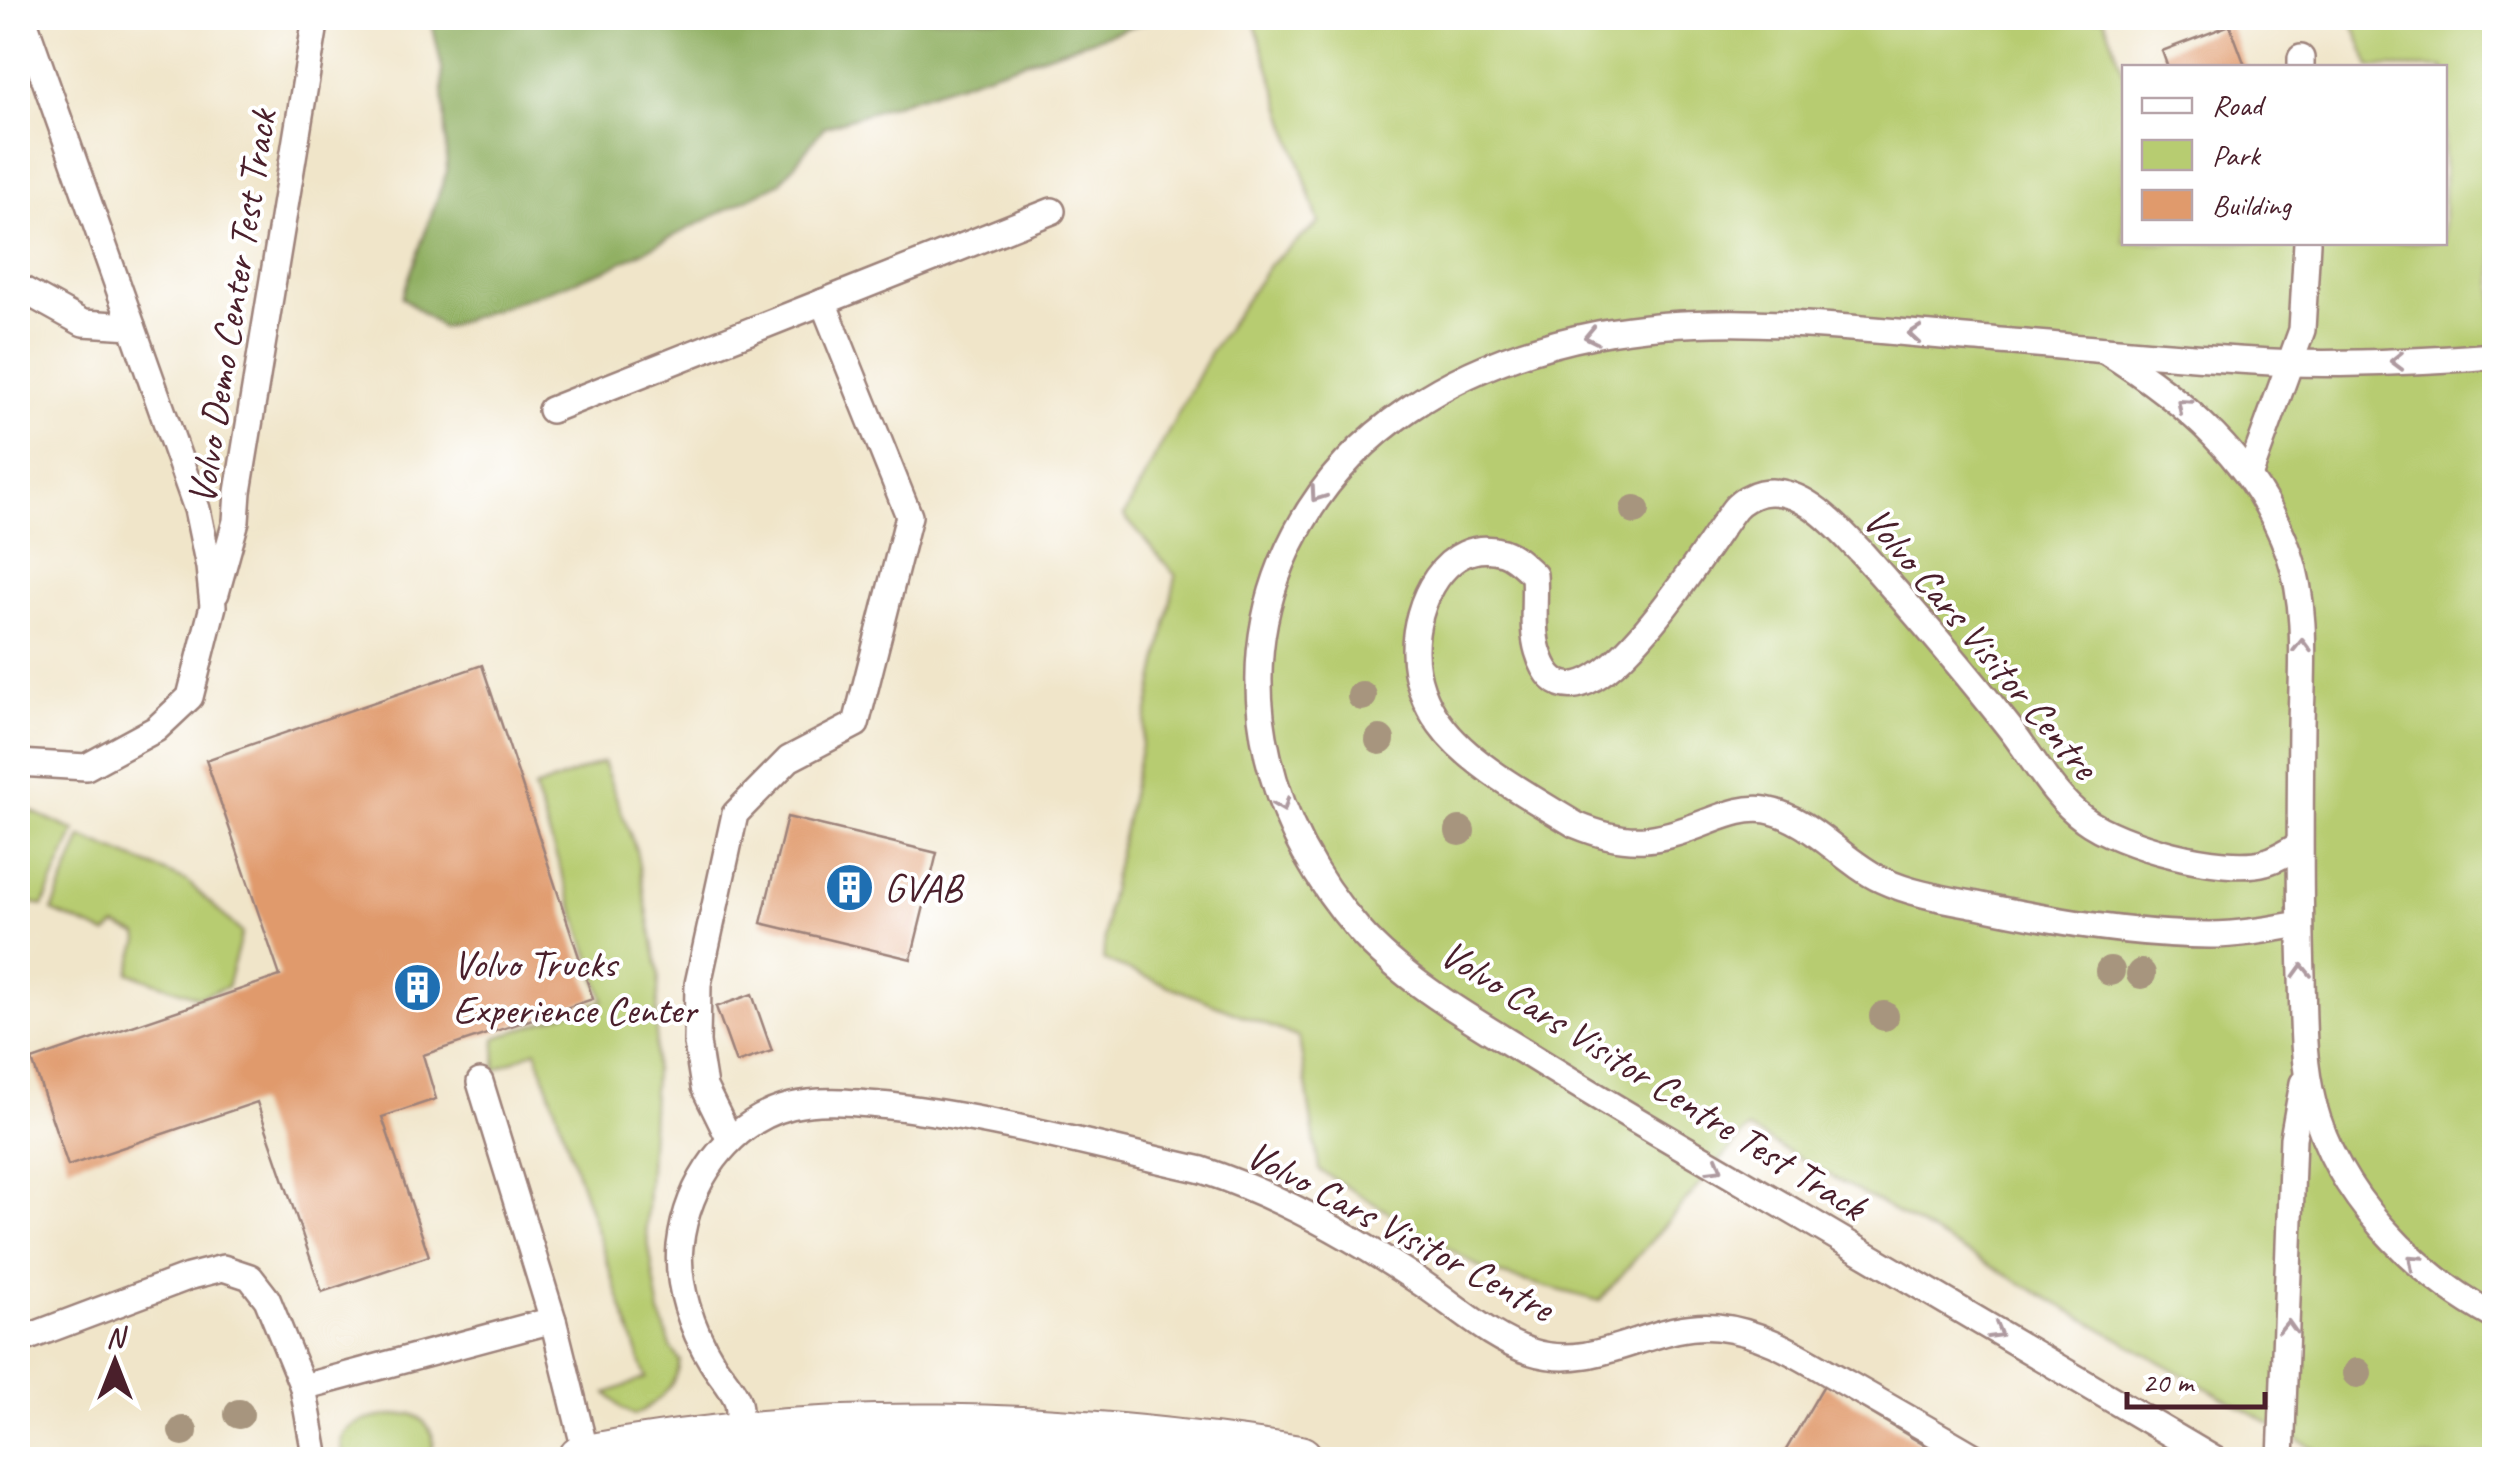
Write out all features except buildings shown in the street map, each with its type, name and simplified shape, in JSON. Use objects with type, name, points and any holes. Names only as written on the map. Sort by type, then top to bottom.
[{"type":"street","points":[[585,1459],[827,1430],[956,1428],[1142,1438],[1299,1460]]},
{"type":"lane","name":"Volvo Demo Center Test Track","points":[[22,18],[197,509],[212,606]]},
{"type":"lane","name":"Volvo Demo Center Test Track","points":[[18,762],[86,768],[156,729],[190,697],[236,521],[316,18]]},
{"type":"lane","points":[[551,410],[1052,211]]},
{"type":"lane","points":[[2307,245],[2302,330],[2249,476],[2280,532],[2298,591],[2302,628],[2299,845],[2305,1068],[2314,1106],[2337,1159],[2394,1242],[2442,1284],[2494,1316]]},
{"type":"lane","points":[[18,287],[83,324],[132,326]]},
{"type":"lane","points":[[730,1140],[704,1087],[696,1043],[698,984],[734,814],[789,759],[856,724],[909,516],[822,302]]},
{"type":"lane","name":"Volvo Cars Visitor Centre Test Track","points":[[2214,1460],[1454,1009],[1361,932],[1292,831],[1275,787],[1260,719],[1260,650],[1271,593],[1309,507],[1329,478],[1372,435],[1452,380],[1552,345],[1602,334],[1654,327],[1788,324],[2293,363],[2494,356]]},
{"type":"lane","name":"Volvo Cars Visitor Centre Test Track","points":[[2099,347],[2176,398],[2226,447],[2249,476]]},
{"type":"lane","name":"Volvo Cars Visitor Centre","points":[[2299,845],[2263,863],[2189,858],[2120,838],[2084,820],[2043,777],[1984,696],[1888,582],[1834,525],[1795,496],[1763,492],[1735,507],[1648,630],[1601,672],[1580,682],[1555,678],[1538,654],[1534,575],[1507,554],[1471,552],[1459,557],[1441,571],[1423,606],[1414,655],[1423,694],[1442,727],[1486,766],[1591,832],[1622,841],[1666,838],[1730,814],[1763,810],[1788,819],[1880,879],[1916,892],[2030,916],[2166,932],[2212,935],[2300,924]]},
{"type":"lane","points":[[2281,1460],[2293,1138],[2305,1068]]},
{"type":"lane","points":[[480,1082],[553,1320],[585,1459]]},
{"type":"lane","name":"Volvo Cars Visitor Centre","points":[[738,1438],[738,1400],[709,1358],[685,1300],[680,1248],[692,1200],[708,1166],[730,1140],[762,1117],[792,1106],[838,1101],[946,1112],[1202,1170],[1239,1182],[1289,1205],[1415,1278],[1485,1328],[1533,1353],[1587,1357],[1685,1330],[1716,1326],[1771,1340],[1980,1460]]},
{"type":"lane","points":[[18,1341],[188,1277],[223,1268],[250,1277],[268,1298],[302,1388],[316,1460]]},
{"type":"lane","points":[[302,1388],[553,1320]]},
{"type":"green space","points":[[431,18],[1158,18],[824,127],[781,182],[608,269],[442,328],[402,297],[447,171],[442,69]]},
{"type":"green space","points":[[1253,18],[2104,18],[2122,68],[2122,245],[2447,245],[2447,65],[2369,65],[2351,18],[2494,18],[2494,1459],[2332,1459],[1748,1129],[1599,1301],[1484,1270],[1319,1170],[1299,1038],[1103,960],[1107,910],[1176,576],[1124,516],[1210,353],[1270,264],[1319,223]]},
{"type":"green space","points":[[603,762],[636,850],[659,974],[646,1228],[660,1314],[680,1361],[675,1379],[665,1393],[635,1415],[622,1409],[607,1393],[646,1378],[536,1050],[495,1070],[496,1038],[604,1000],[534,789]]},
{"type":"green space","points":[[18,805],[75,831],[43,906],[18,898],[18,872],[24,852],[18,849]]},
{"type":"green space","points":[[82,837],[187,881],[242,933],[227,987],[198,997],[129,973],[138,935],[116,926],[106,934],[52,911]]},
{"type":"green space","points":[[412,1414],[432,1434],[433,1446],[426,1459],[346,1459],[341,1446],[350,1427],[374,1418]]},
{"type":"place","name":"GVAB","points":[[849,888]]},
{"type":"place","name":"Volvo Trucks Experience Center","points":[[418,987]]}]
